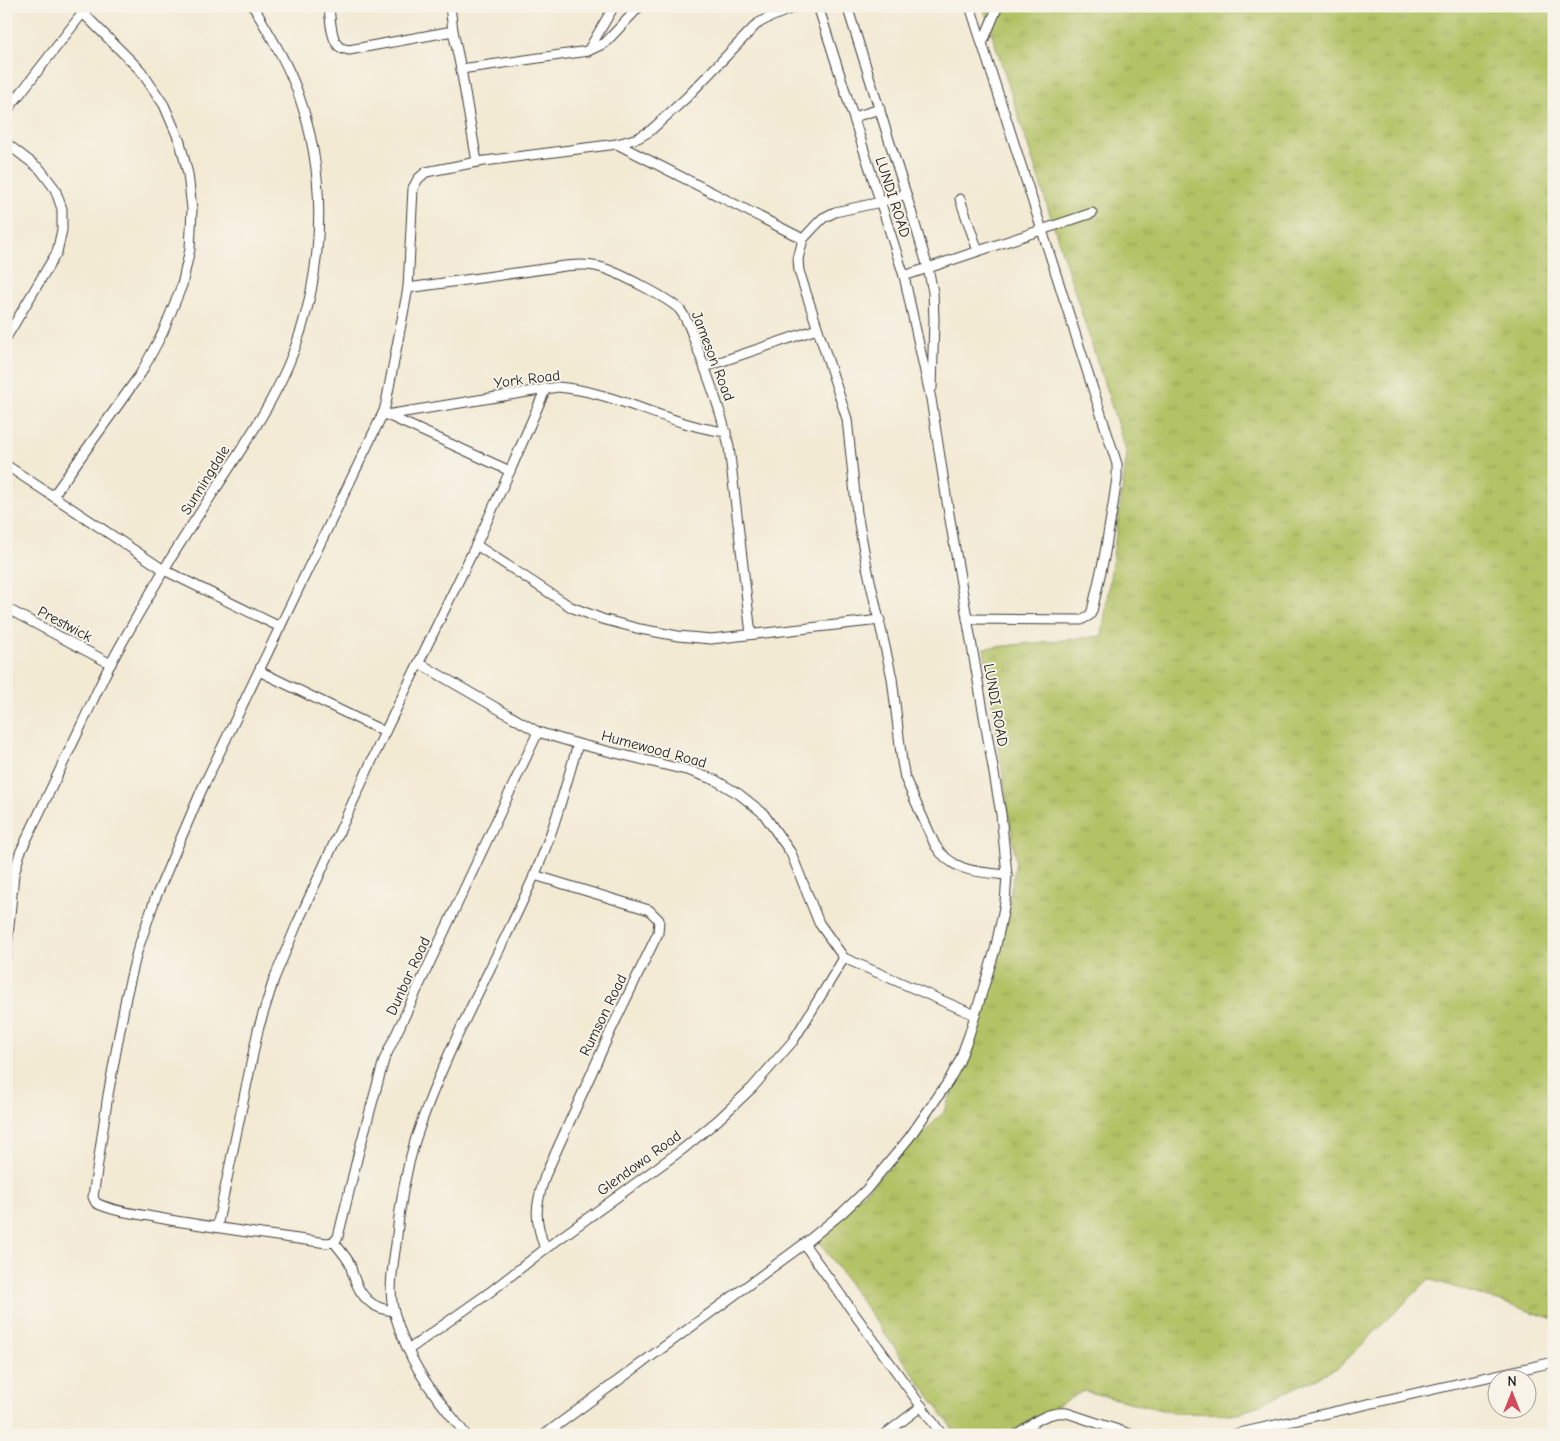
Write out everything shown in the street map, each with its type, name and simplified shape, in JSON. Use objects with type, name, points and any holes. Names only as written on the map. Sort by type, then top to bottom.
[{"type":"street","name":"Sunningdale","points":[[6,956],[14,874],[20,854],[110,664],[164,570],[270,401],[291,360],[306,316],[316,261],[319,206],[317,169],[309,128],[298,92],[285,60],[253,6]]},
{"type":"street","points":[[329,6],[333,36],[336,44],[341,48],[349,50],[453,30]]},
{"type":"street","points":[[450,6],[477,162]]},
{"type":"street","points":[[588,51],[614,6]]},
{"type":"street","points":[[461,69],[588,51],[605,43],[640,6]]},
{"type":"street","points":[[394,1311],[377,1308],[368,1302],[356,1282],[350,1264],[334,1242],[326,1243],[218,1227],[145,1215],[96,1203],[93,1197],[108,1095],[126,997],[137,952],[155,900],[202,789],[385,413],[408,288],[413,188],[418,179],[426,172],[477,162],[617,144],[638,138],[650,131],[686,98],[757,24],[796,6]]},
{"type":"street","name":"LUNDI ROAD","points":[[544,1435],[804,1244],[842,1213],[866,1190],[915,1130],[955,1069],[969,1035],[995,950],[1007,875],[1001,814],[931,399],[904,276],[818,6]]},
{"type":"street","name":"LUNDI ROAD","points":[[847,6],[928,268],[933,292],[934,320],[934,362],[931,399]]},
{"type":"street","points":[[967,619],[1082,620],[1090,615],[1104,558],[1117,478],[1117,464],[970,6]]},
{"type":"street","points":[[982,44],[998,6]]},
{"type":"street","points":[[6,112],[85,10],[141,71],[167,112],[180,142],[188,174],[192,209],[190,249],[182,285],[159,340],[141,373],[53,496]]},
{"type":"street","points":[[854,117],[880,109]]},
{"type":"street","points":[[6,143],[40,169],[55,189],[62,209],[62,230],[57,252],[6,338]]},
{"type":"street","points":[[617,144],[804,239]]},
{"type":"street","points":[[906,194],[835,212],[819,222],[804,239],[798,259],[799,271],[847,420],[857,513],[892,678],[905,778],[940,854],[955,865],[978,872],[1007,875]]},
{"type":"street","points":[[960,199],[978,251]]},
{"type":"street","points":[[904,276],[1092,214]]},
{"type":"street","name":"Jameson Road","points":[[408,288],[565,266],[586,265],[603,268],[637,284],[679,309],[686,318],[726,432],[735,489],[751,634]]},
{"type":"street","points":[[704,367],[817,329]]},
{"type":"street","name":"York Road","points":[[385,413],[558,387],[578,389],[619,400],[690,425],[726,432]]},
{"type":"street","points":[[218,1227],[258,1030],[274,979],[297,924],[386,732],[476,545],[546,388]]},
{"type":"street","points":[[385,413],[510,471]]},
{"type":"street","points":[[6,465],[164,570],[280,627]]},
{"type":"street","points":[[476,545],[571,607],[602,619],[640,629],[678,636],[711,638],[880,620]]},
{"type":"street","name":"Prestwick","points":[[6,608],[110,664]]},
{"type":"street","name":"Humewood Road","points":[[419,663],[538,732],[578,744],[690,771],[715,780],[740,794],[763,813],[791,853],[819,923],[844,958]]},
{"type":"street","points":[[259,671],[386,732]]},
{"type":"street","name":"Dunbar Road","points":[[334,1242],[338,1237],[384,1060],[538,732]]},
{"type":"street","points":[[466,1435],[419,1372],[408,1350],[394,1311],[392,1283],[404,1189],[415,1142],[428,1105],[454,1042],[534,875],[555,818],[578,744]]},
{"type":"street","name":"Rumson Road","points":[[534,875],[649,910],[659,920],[658,933],[612,1028],[545,1176],[537,1199],[536,1213],[539,1232],[545,1249]]},
{"type":"street","points":[[844,958],[975,1015]]},
{"type":"street","name":"Glendowa Road","points":[[408,1350],[490,1292],[545,1249],[683,1149],[738,1102],[793,1041],[844,958]]},
{"type":"street","points":[[804,1244],[942,1435]]},
{"type":"street","points":[[1231,1435],[1554,1362]]},
{"type":"street","points":[[884,1435],[922,1406]]},
{"type":"street","points":[[1016,1435],[1043,1417],[1061,1412],[1133,1435]]},
{"type":"green space","points":[[983,6],[1554,6],[1554,1319],[1429,1279],[1339,1367],[1239,1414],[1175,1413],[1083,1391],[1007,1435],[957,1435],[817,1239],[944,1112],[1000,949],[1016,862],[984,648],[1102,636],[1127,454]]}]
